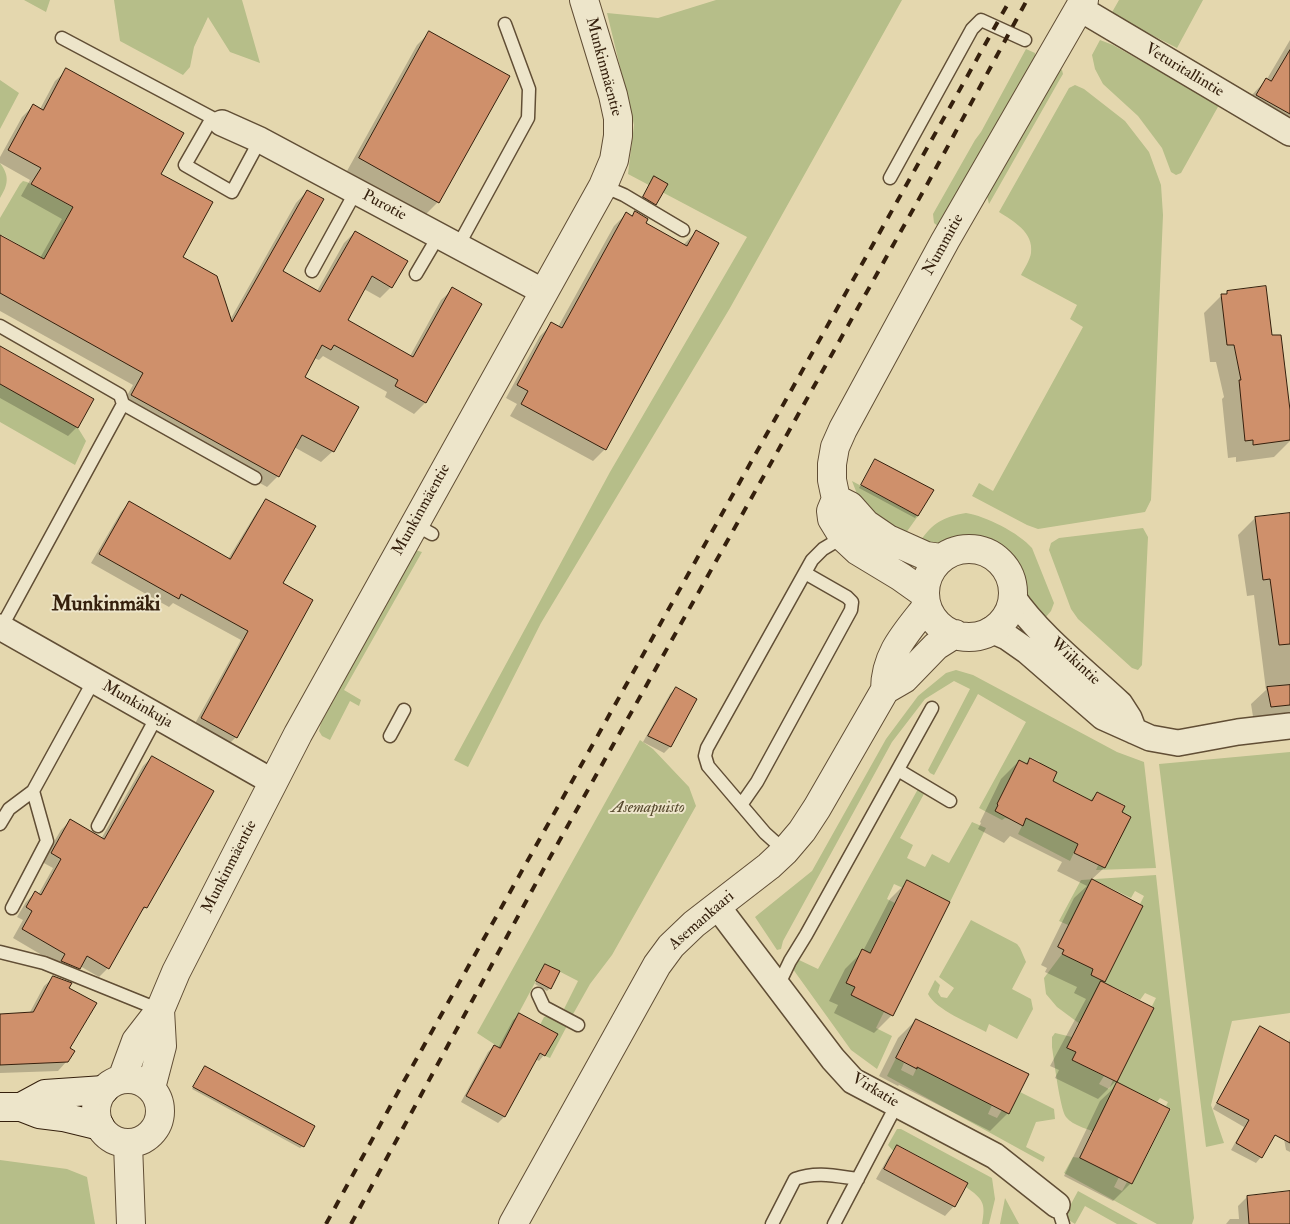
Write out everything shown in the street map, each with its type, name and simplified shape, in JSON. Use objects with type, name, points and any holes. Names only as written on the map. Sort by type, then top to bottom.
[{"type":"street","name":"Munkinmäentie","points":[[113,1084],[136,1041],[160,1010],[176,972],[298,734],[423,529],[544,292],[603,186],[614,160],[618,136],[618,118],[613,95],[584,0]]},
{"type":"street","name":"Veturitallintie","points":[[1081,4],[1290,133]]},
{"type":"street","name":"Nummitie","points":[[926,600],[901,576],[858,551],[843,537],[832,520],[831,511],[836,499],[832,480],[835,447],[945,241],[1081,4]]},
{"type":"street","name":"Purotie","points":[[217,120],[260,140],[544,292]]},
{"type":"street","points":[[836,499],[850,506],[866,524],[888,539],[926,556],[941,558]]},
{"type":"street","points":[[962,549],[979,550],[994,557],[1002,564],[1012,585],[1012,596],[1006,616],[991,630],[980,635],[967,636],[955,634],[945,630],[937,623],[926,600],[926,581],[932,568],[941,558],[951,552],[962,549]]},
{"type":"street","name":"Wiikintie","points":[[1012,596],[1038,627],[1120,704],[1134,731]]},
{"type":"street","name":"Asemankaari","points":[[885,690],[885,675],[890,660],[926,600]]},
{"type":"street","name":"Munkinkuja","points":[[0,628],[273,782]]},
{"type":"street","name":"Wiikintie","points":[[991,630],[1007,637],[1027,652],[1104,717],[1150,738],[1178,742],[1290,726]]},
{"type":"street","name":"Asemankaari","points":[[513,1224],[657,964],[671,946],[694,924],[769,866],[785,851],[802,831],[817,808],[885,690],[904,678],[936,646],[955,634]]},
{"type":"street","name":"Virkatie","points":[[717,906],[833,1059],[853,1080],[995,1156],[1060,1214]]},
{"type":"street","name":"Munkinmäentie","points":[[151,1088],[162,1046],[160,1010]]},
{"type":"street","points":[[10,1107],[45,1094],[138,1080],[151,1088],[157,1095],[161,1114],[156,1129],[143,1140],[128,1144],[117,1141],[107,1135],[100,1126],[96,1117],[96,1107],[99,1098],[113,1084]]},
{"type":"street","points":[[10,1107],[39,1114],[63,1116],[100,1126]]},
{"type":"street","points":[[128,1144],[131,1224]]},
{"type":"lane","points":[[890,178],[972,29],[981,20],[1025,40]]},
{"type":"lane","points":[[416,274],[448,241],[528,118],[529,89],[505,24]]},
{"type":"lane","points":[[62,38],[217,120],[185,165],[232,192],[260,140]]},
{"type":"lane","points":[[603,186],[624,195],[683,230]]},
{"type":"lane","points":[[312,271],[356,191]]},
{"type":"lane","points":[[0,326],[120,395],[123,404],[255,478]]},
{"type":"lane","points":[[0,628],[123,404]]},
{"type":"lane","points":[[785,851],[766,833],[708,766],[705,756],[812,560],[823,549],[843,537]]},
{"type":"lane","points":[[741,805],[757,782],[851,610],[852,602],[847,597],[805,573]]},
{"type":"lane","points":[[0,824],[9,809],[33,791],[94,680]]},
{"type":"lane","points":[[778,986],[790,961],[932,708]]},
{"type":"lane","points":[[390,736],[404,710]]},
{"type":"lane","points":[[98,826],[157,716]]},
{"type":"lane","points":[[898,770],[950,801]]},
{"type":"lane","points":[[12,908],[47,841],[33,791]]},
{"type":"lane","points":[[0,952],[44,964],[160,1010]]},
{"type":"lane","points":[[538,994],[544,1007],[578,1025]]},
{"type":"lane","points":[[834,1224],[897,1104]]},
{"type":"lane","points":[[772,1224],[795,1179],[808,1174],[858,1178]]},
{"type":"green space","points":[[24,0],[50,0],[46,12]]},
{"type":"green space","points":[[114,0],[242,0],[260,63],[230,52],[208,17],[194,47],[190,67],[183,75],[120,41]]},
{"type":"green space","points":[[716,0],[902,0],[730,308],[541,623],[468,767],[454,760],[610,472],[747,237],[628,174],[634,125],[607,13],[658,18]]},
{"type":"green space","points":[[1119,0],[1203,0],[1177,48],[1111,14]]},
{"type":"green space","points":[[1100,40],[1113,45],[1219,105],[1181,173],[1176,175],[1171,172],[1162,148],[1138,116],[1103,84],[1095,69],[1092,55]]},
{"type":"green space","points":[[1026,49],[1035,53],[1035,57],[939,227],[934,223],[933,214],[981,132]]},
{"type":"green space","points":[[1058,67],[1062,70],[1063,74],[989,204],[987,196],[989,190]]},
{"type":"green space","points":[[0,80],[19,93],[0,129]]},
{"type":"green space","points":[[1075,85],[1084,89],[1125,121],[1149,152],[1161,185],[1163,215],[1151,500],[1145,512],[1038,529],[972,496],[979,483],[993,491],[1083,327],[1070,319],[1077,305],[1021,275],[1031,253],[1029,239],[1021,228],[999,212],[1069,88]]},
{"type":"green space","points":[[0,163],[7,176],[7,180],[0,198]]},
{"type":"green space","points":[[23,181],[95,220],[90,230],[67,217],[44,259],[2,235],[0,238],[0,218]]},
{"type":"green space","points":[[0,384],[78,428],[86,441],[75,465],[0,422]]},
{"type":"green space","points":[[852,481],[918,516],[903,537],[861,504]]},
{"type":"green space","points":[[966,513],[1002,526],[1032,548],[1054,603],[1051,611],[1045,618],[1027,594],[1021,570],[1013,559],[999,547],[985,541],[969,539],[943,545],[919,543],[929,530],[939,522]]},
{"type":"green space","points":[[1143,528],[1148,537],[1142,665],[1138,670],[1132,668],[1078,619],[1071,609],[1049,550],[1051,543],[1059,538]]},
{"type":"green space","points":[[415,550],[422,552],[344,690],[361,700],[359,706],[350,701],[330,740],[322,736],[319,731],[321,723]]},
{"type":"green space","points":[[956,670],[973,675],[1117,752],[1144,762],[1156,868],[1096,870],[1125,805],[1116,801],[1112,809],[1102,804],[1106,796],[1097,792],[1092,801],[1053,781],[1057,772],[1049,768],[1036,770],[1040,762],[1030,757],[1027,764],[1019,760],[997,804],[1013,813],[1010,819],[1005,818],[1002,820],[979,808],[1026,722],[978,694],[934,775],[930,773],[928,770],[970,689],[954,681],[925,699],[892,742],[783,941],[781,949],[777,950],[755,917],[812,871],[886,739],[918,696],[946,673]]},
{"type":"green space","name":"Asemapuisto","points":[[640,740],[653,749],[689,787],[696,806],[612,955],[590,984],[572,1016],[564,1009],[578,981],[545,964],[500,1048],[477,1033]]},
{"type":"green space","points":[[1290,752],[1290,1013],[1232,1021],[1211,1105],[1224,1143],[1206,1147],[1159,764]]},
{"type":"green space","points":[[918,789],[925,792],[900,838],[913,845],[907,858],[925,867],[932,854],[949,863],[972,822],[986,828],[950,902],[907,880],[903,888],[894,884],[887,899],[895,903],[870,953],[862,950],[846,982],[855,987],[851,995],[884,1012],[876,1028],[892,1036],[877,1069],[851,1050],[790,965],[797,959],[818,969]]},
{"type":"green space","points":[[1026,818],[1078,844],[1070,861],[1018,834]]},
{"type":"green space","points":[[1156,875],[1194,1218],[1192,1224],[1157,1224],[1064,1173],[1073,1157],[1080,1158],[1084,1150],[1119,1177],[1114,1187],[1122,1191],[1127,1182],[1132,1184],[1171,1109],[1166,1106],[1168,1102],[1160,1098],[1157,1102],[1129,1088],[1123,1098],[1102,1113],[1096,1124],[1101,1134],[1078,1125],[1066,1117],[1059,1095],[1052,1047],[1052,1037],[1055,1033],[1072,1037],[1067,1048],[1076,1052],[1072,1060],[1104,1076],[1099,1084],[1109,1089],[1113,1080],[1117,1081],[1154,1008],[1152,1006],[1156,998],[1145,993],[1140,1000],[1112,986],[1088,1030],[1057,1007],[1046,994],[1044,978],[1062,954],[1093,969],[1091,975],[1103,981],[1109,974],[1143,906],[1140,904],[1144,896],[1135,891],[1131,898],[1098,882],[1086,889],[1081,900],[1088,903],[1084,911],[1077,908],[1073,917],[1075,928],[1059,921],[1081,880]]},
{"type":"green space","points":[[971,920],[1017,944],[1026,962],[1012,989],[1031,999],[1033,1009],[1017,1039],[989,1024],[986,1032],[946,1011],[932,1000],[928,994],[935,980],[940,985],[938,992],[941,997],[947,998],[954,988],[939,977]]},
{"type":"green space","points":[[551,1015],[568,1024],[550,1058],[545,1056],[557,1034],[540,1025],[544,1017]]},
{"type":"green space","points":[[896,1058],[904,1063],[901,1070],[913,1076],[917,1067],[992,1105],[988,1114],[997,1118],[1002,1110],[1009,1113],[1020,1092],[1054,1109],[1055,1119],[1036,1122],[1026,1147],[1045,1157],[1043,1162],[887,1076]]},
{"type":"green space","points":[[897,1129],[901,1129],[992,1178],[995,1199],[989,1224],[982,1224],[984,1211],[982,1202],[980,1198],[966,1187],[968,1183],[898,1145],[894,1152],[888,1145]]},
{"type":"green space","points":[[0,1160],[67,1169],[87,1177],[95,1224],[0,1224]]},
{"type":"green space","points":[[1078,1191],[1138,1224],[1117,1224],[1085,1206],[1075,1224],[1064,1217]]},
{"type":"green space","points":[[1005,1198],[1019,1224],[1000,1224]]},
{"type":"building","points":[[429,31],[510,76],[439,203],[359,158]]},
{"type":"building","points":[[1290,50],[1290,114],[1256,95],[1266,78],[1271,81]]},
{"type":"building","points":[[66,68],[184,133],[161,174],[213,202],[183,257],[217,276],[232,322],[307,190],[324,199],[283,271],[320,292],[355,231],[408,261],[392,288],[372,276],[348,320],[413,357],[452,287],[482,304],[426,403],[395,386],[398,380],[334,345],[331,350],[322,345],[305,377],[359,407],[334,452],[302,435],[279,477],[131,395],[143,373],[0,293],[0,235],[44,259],[73,207],[31,184],[41,168],[8,150],[33,104],[43,110]]},
{"type":"building","points":[[654,176],[668,184],[656,205],[643,197]]},
{"type":"building","points":[[635,211],[648,219],[646,223],[687,246],[696,230],[719,243],[606,450],[521,404],[528,391],[517,385],[551,322],[562,328],[626,212],[632,216]]},
{"type":"building","points":[[1266,286],[1272,335],[1281,335],[1290,410],[1290,440],[1253,445],[1253,440],[1245,441],[1239,380],[1241,380],[1234,345],[1227,345],[1221,294],[1227,294],[1227,291]]},
{"type":"building","points":[[0,346],[94,399],[78,428],[0,384]]},
{"type":"building","points":[[875,459],[934,490],[918,516],[861,485]]},
{"type":"building","points":[[266,499],[316,526],[283,583],[313,600],[237,738],[201,718],[248,631],[181,594],[179,599],[99,554],[129,501],[230,559]]},
{"type":"building","points":[[1290,513],[1290,644],[1279,645],[1270,579],[1263,580],[1255,517]]},
{"type":"building","points":[[1290,685],[1290,705],[1271,707],[1267,687]]},
{"type":"building","points":[[676,687],[697,699],[671,747],[648,736]]},
{"type":"building","points":[[152,756],[214,791],[147,908],[144,907],[109,969],[87,956],[80,969],[61,961],[65,954],[22,929],[32,911],[26,907],[35,891],[41,895],[61,859],[51,853],[70,819],[104,839]]},
{"type":"building","points":[[1030,758],[1057,772],[1053,781],[1092,801],[1097,792],[1125,806],[1122,812],[1131,817],[1105,868],[1074,853],[1078,844],[1026,818],[1023,826],[995,811],[1019,760],[1027,764]]},
{"type":"building","points":[[1092,879],[1143,906],[1105,982],[1091,975],[1093,969],[1062,954],[1064,950],[1058,947]]},
{"type":"building","points":[[907,880],[950,902],[893,1016],[851,995],[855,987],[846,983],[862,949],[870,953]]},
{"type":"building","points":[[545,964],[560,971],[551,989],[536,981]]},
{"type":"building","points":[[53,976],[72,983],[69,988],[97,1003],[70,1048],[75,1051],[68,1062],[0,1065],[0,1014],[33,1012]]},
{"type":"building","points":[[1101,981],[1154,1008],[1117,1082],[1072,1060],[1076,1052],[1067,1048]]},
{"type":"building","points":[[519,1013],[558,1034],[545,1056],[540,1053],[505,1117],[466,1096],[494,1045],[500,1048]]},
{"type":"building","points":[[916,1019],[1029,1074],[1009,1114],[896,1058]]},
{"type":"building","points":[[1260,1026],[1290,1043],[1290,1143],[1275,1135],[1262,1158],[1236,1143],[1249,1120],[1217,1103]]},
{"type":"building","points":[[205,1066],[315,1126],[304,1147],[193,1087]]},
{"type":"building","points":[[1117,1082],[1170,1109],[1132,1184],[1080,1158]]},
{"type":"building","points":[[897,1145],[968,1183],[955,1207],[884,1169]]},
{"type":"building","points":[[1290,1191],[1290,1224],[1249,1224],[1247,1196]]},
{"type":"railway","points":[[326,1224],[403,1083],[1010,0]]},
{"type":"railway","points":[[351,1224],[548,861],[929,181],[1027,0]]},
{"type":"district","name":"Munkinmäki","points":[[106,605]]}]
